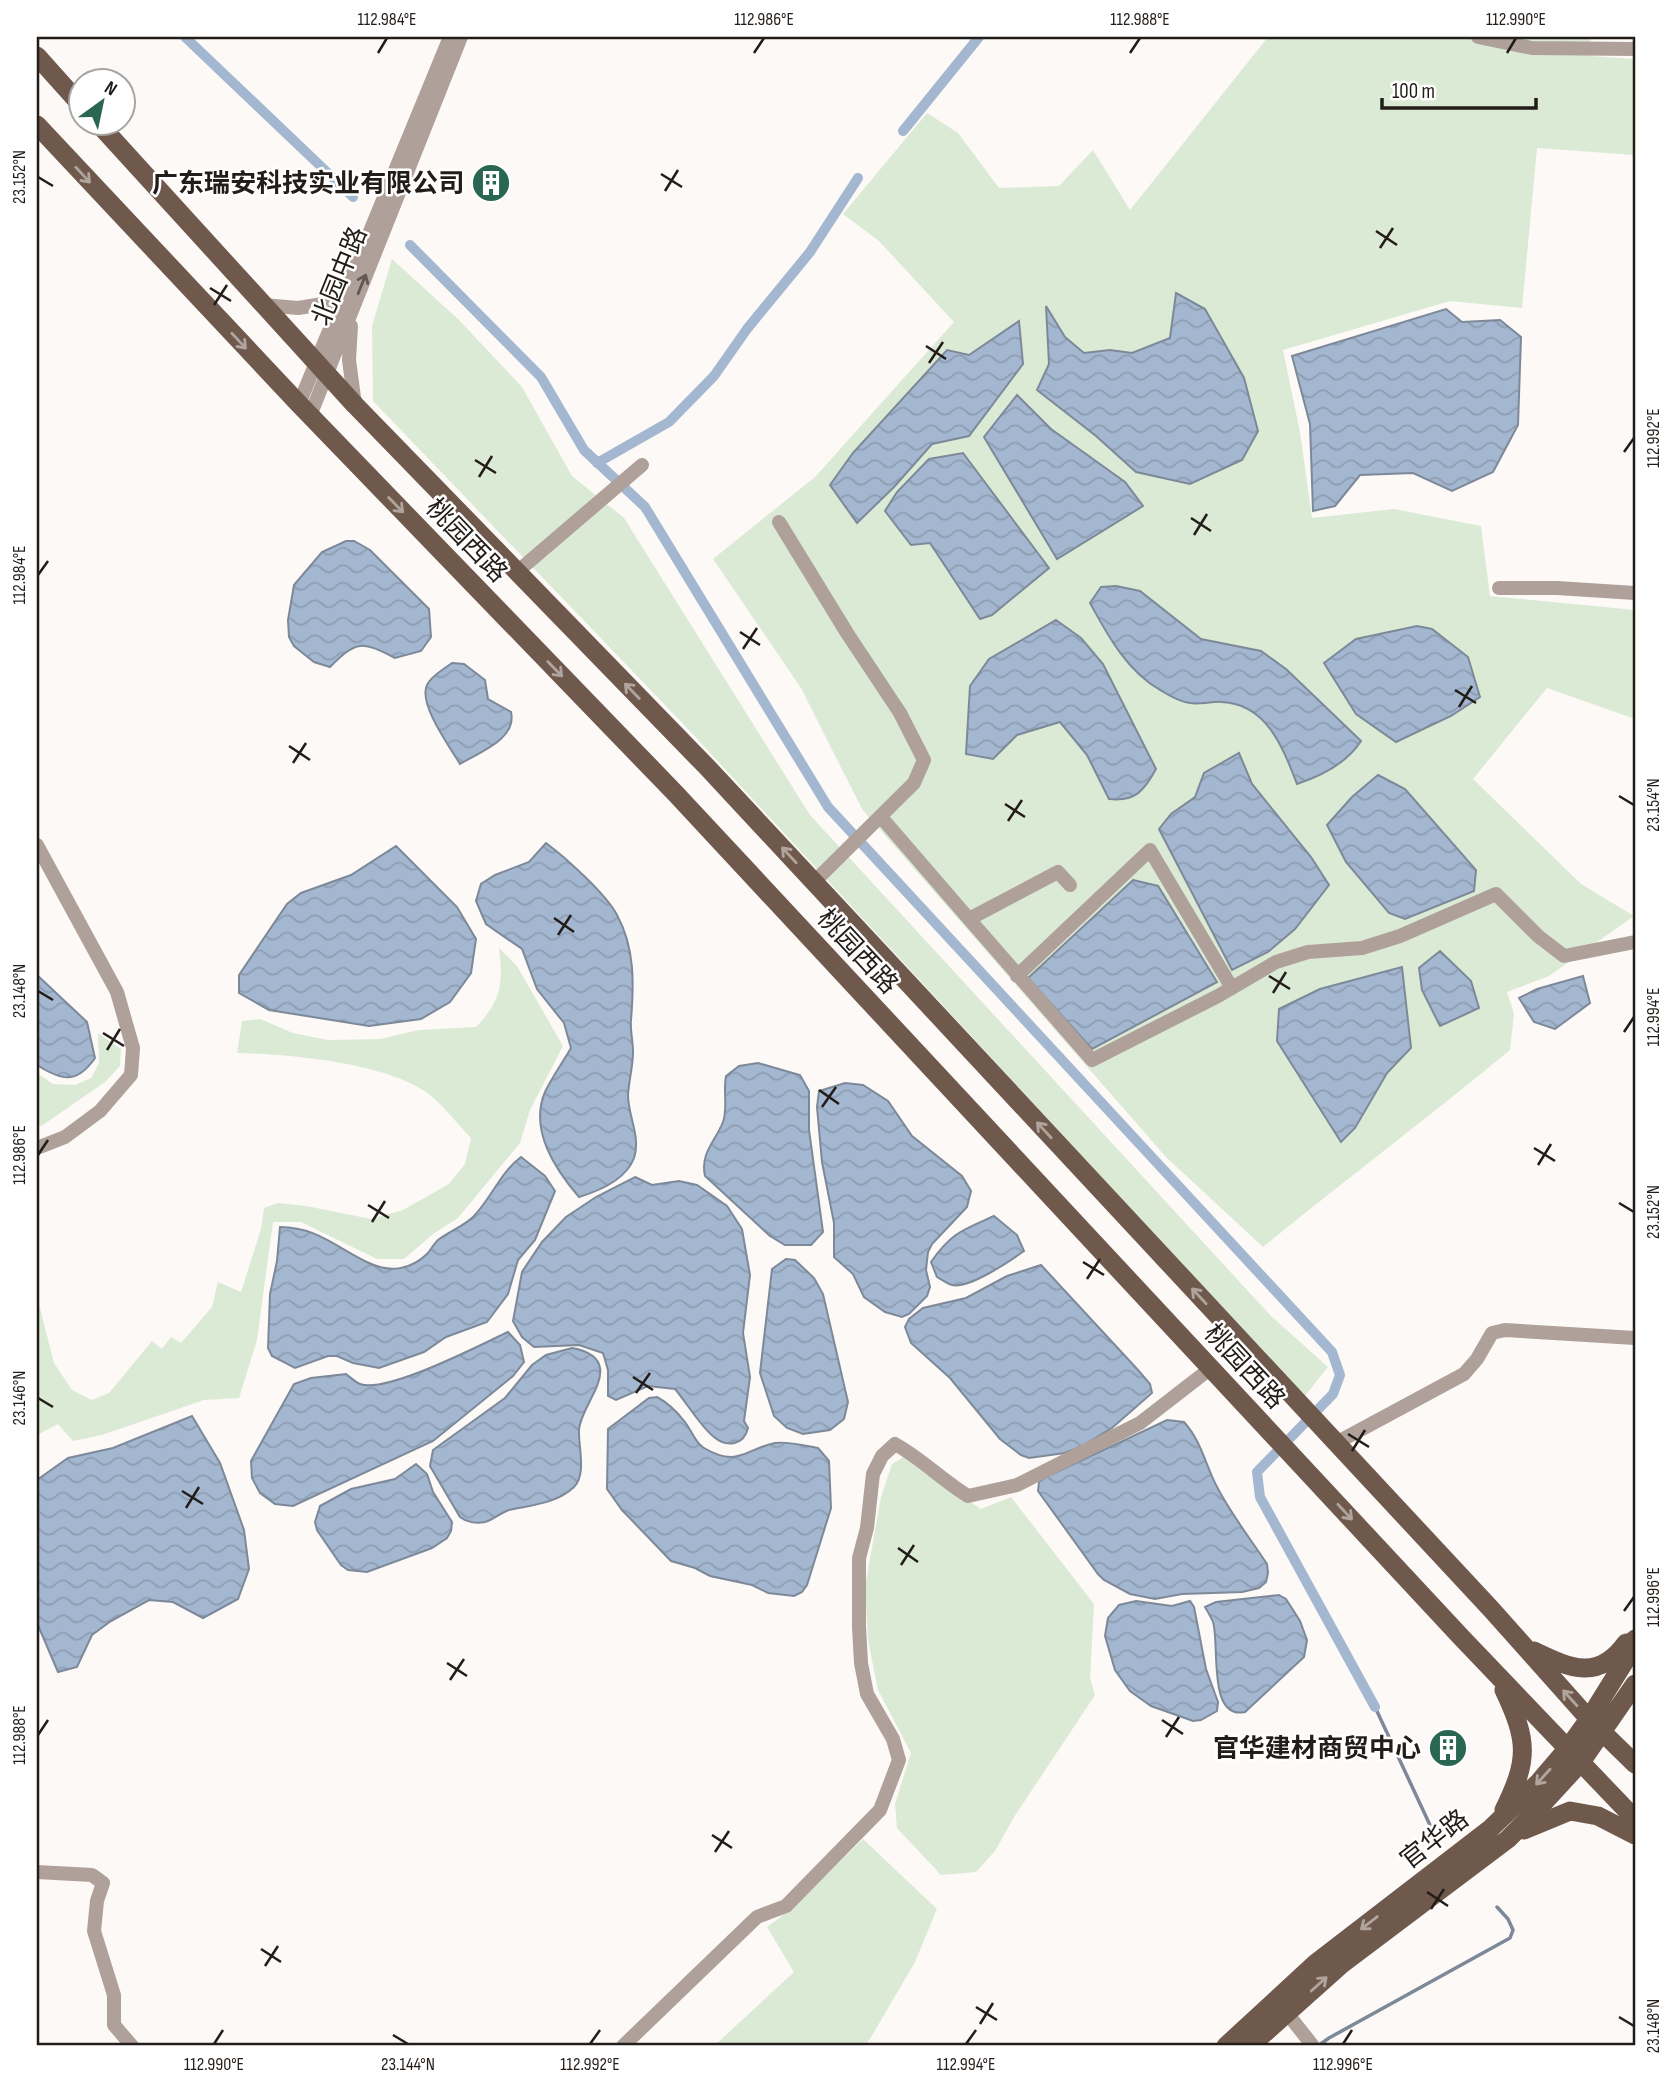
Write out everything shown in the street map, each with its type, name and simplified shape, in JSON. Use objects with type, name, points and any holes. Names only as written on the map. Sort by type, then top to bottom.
[{"type":"main road","points":[[37,56],[66,88]]},
{"type":"main road","name":"桃园西路","points":[[37,125],[304,410],[676,794],[1267,1429],[1635,1819]]},
{"type":"main road","name":"桃园西路","points":[[110,136],[355,405],[706,766],[1635,1764]]},
{"type":"main road","points":[[1524,1647],[1577,1670],[1605,1665],[1635,1631]]},
{"type":"main road","name":"官华路","points":[[1596,1725],[1635,1639]]},
{"type":"main road","points":[[1496,1673],[1518,1720],[1523,1744],[1520,1777],[1503,1830]]},
{"type":"main road","name":"官华路","points":[[1250,2046],[1342,1964],[1503,1830],[1539,1782],[1574,1755],[1596,1725],[1635,1684]]},
{"type":"main road","points":[[1503,1830],[1570,1811],[1598,1816],[1635,1835]]},
{"type":"main road","name":"官华路","points":[[1226,2046],[1316,1963],[1503,1830]]},
{"type":"street","name":"北园中路","points":[[304,410],[321,368],[348,284],[450,37]]},
{"type":"street","name":"北园中路","points":[[321,368],[352,310],[461,37]]},
{"type":"street","points":[[1478,37],[1532,48],[1635,49]]},
{"type":"street","points":[[263,305],[298,308],[323,304],[348,284]]},
{"type":"street","points":[[352,310],[349,360],[355,405]]},
{"type":"street","points":[[517,572],[642,465]]},
{"type":"street","points":[[779,523],[847,634],[900,713],[924,760],[914,783],[814,882]]},
{"type":"street","points":[[1499,588],[1557,588],[1635,593]]},
{"type":"street","points":[[881,817],[1092,1060],[1232,988],[1276,962],[1308,952],[1362,948],[1400,936],[1496,894],[1538,936],[1564,957],[1635,942]]},
{"type":"street","points":[[37,845],[117,992],[133,1048],[131,1075],[100,1111],[65,1136],[37,1148]]},
{"type":"street","points":[[1017,976],[1150,850],[1232,988]]},
{"type":"street","points":[[969,919],[1058,872],[1070,885]]},
{"type":"street","points":[[1331,1438],[1464,1374],[1477,1359],[1492,1333],[1505,1330],[1635,1338]]},
{"type":"street","points":[[623,2046],[757,1917],[786,1906],[880,1810],[899,1760],[893,1739],[867,1694],[861,1663],[858,1592],[859,1558],[867,1528],[873,1474],[882,1456],[895,1444],[910,1452],[946,1482],[968,1496],[1017,1485],[1140,1423],[1211,1368]]},
{"type":"street","points":[[37,1872],[92,1875],[103,1883],[97,1900],[94,1931],[114,1995],[114,2025],[132,2046]]},
{"type":"street","points":[[1287,2013],[1313,2046]]},
{"type":"green space","points":[[1268,37],[1590,37],[1591,56],[1635,59],[1635,155],[1537,148],[1522,308],[1450,301],[1283,350],[1300,432],[1312,518],[1394,509],[1481,526],[1490,596],[1635,610],[1635,719],[1547,688],[1473,779],[1581,884],[1634,916],[1549,976],[1507,992],[1514,1014],[1510,1050],[1263,1247],[1166,1157],[862,809],[801,688],[713,559],[815,477],[954,322],[879,241],[843,214],[927,113],[958,133],[999,188],[1059,186],[1093,150],[1130,210]]},
{"type":"green space","points":[[392,259],[458,319],[522,387],[572,476],[624,518],[810,815],[1271,1316],[1328,1367],[1304,1397],[688,729],[373,401],[372,326]]},
{"type":"green space","points":[[499,948],[517,966],[563,1046],[530,1110],[520,1143],[458,1218],[433,1234],[404,1259],[377,1259],[301,1222],[273,1222],[257,1340],[239,1398],[204,1400],[102,1435],[73,1441],[58,1424],[37,1435],[37,1296],[54,1363],[72,1390],[92,1400],[109,1393],[152,1341],[162,1349],[171,1337],[181,1343],[212,1307],[218,1282],[241,1292],[261,1229],[264,1208],[278,1203],[371,1219],[403,1210],[449,1184],[465,1164],[471,1138],[430,1095],[390,1075],[338,1062],[237,1053],[242,1021],[260,1019],[293,1033],[328,1040],[380,1039],[419,1030],[476,1027],[491,1008],[499,991]]},
{"type":"green space","points":[[98,1033],[121,1049],[120,1066],[105,1082],[37,1127],[37,1073],[53,1084],[75,1085],[91,1078],[99,1063]]},
{"type":"green space","points":[[904,1457],[981,1509],[1011,1497],[1094,1604],[1090,1678],[1095,1695],[1014,1817],[995,1851],[976,1872],[941,1875],[897,1828],[895,1804],[911,1753],[878,1690],[868,1640],[865,1587],[881,1497],[892,1464]]},
{"type":"green space","points":[[863,1839],[937,1909],[915,1962],[870,2039],[864,2046],[714,2046],[794,1972],[767,1927],[795,1906]]},
{"type":"water","points":[[1176,293],[1205,309],[1244,378],[1258,431],[1242,460],[1190,484],[1136,472],[1096,436],[1037,390],[1049,364],[1046,306],[1065,337],[1084,353],[1110,350],[1132,353],[1170,338]]},
{"type":"water","points":[[1446,309],[1462,322],[1500,320],[1521,337],[1518,425],[1493,472],[1452,491],[1413,473],[1360,475],[1335,506],[1313,511],[1310,424],[1292,356]]},
{"type":"water","points":[[1019,321],[1023,364],[969,436],[932,444],[857,523],[830,485],[853,453],[947,350],[969,355]]},
{"type":"water","points":[[1017,395],[1051,429],[1125,482],[1143,506],[1057,559],[984,437]]},
{"type":"water","points":[[963,453],[1049,568],[992,615],[980,619],[930,543],[911,545],[885,511],[897,492],[929,459]]},
{"type":"water","points":[[346,541],[354,541],[370,550],[429,609],[431,637],[421,651],[395,658],[375,648],[360,646],[347,652],[330,667],[314,662],[294,646],[289,637],[288,620],[294,585],[322,552]]},
{"type":"water","points":[[1116,586],[1140,591],[1201,639],[1261,651],[1286,669],[1361,741],[1333,768],[1297,784],[1286,756],[1271,730],[1251,711],[1222,702],[1194,703],[1179,700],[1148,682],[1128,663],[1090,603],[1101,587]]},
{"type":"water","points":[[1056,620],[1081,638],[1103,664],[1156,769],[1143,789],[1132,797],[1109,799],[1087,755],[1060,722],[1017,735],[993,759],[966,754],[970,686],[989,659]]},
{"type":"water","points":[[1417,626],[1432,629],[1468,657],[1480,697],[1451,716],[1396,742],[1356,714],[1324,663],[1356,639]]},
{"type":"water","points":[[452,663],[464,664],[485,680],[488,699],[511,712],[511,721],[503,737],[460,764],[436,725],[425,693],[431,679]]},
{"type":"water","points":[[1239,753],[1252,784],[1311,857],[1329,885],[1295,929],[1268,952],[1232,970],[1159,829],[1171,814],[1195,797],[1204,773]]},
{"type":"water","points":[[1378,775],[1405,789],[1476,870],[1474,891],[1405,919],[1389,913],[1346,862],[1327,825],[1352,797]]},
{"type":"water","points":[[546,843],[585,877],[612,906],[627,940],[632,966],[633,1052],[628,1095],[636,1150],[630,1165],[618,1178],[603,1188],[579,1197],[553,1161],[542,1135],[540,1120],[545,1092],[571,1048],[564,1023],[537,989],[522,949],[486,924],[476,901],[481,884],[495,875],[529,862]]},
{"type":"water","points":[[396,846],[457,907],[476,939],[471,973],[450,1002],[421,1019],[369,1026],[269,1010],[239,993],[239,975],[287,904],[301,893],[351,875]]},
{"type":"water","points":[[1133,880],[1158,886],[1217,982],[1092,1049],[1028,978]]},
{"type":"water","points":[[1440,951],[1471,981],[1479,1008],[1440,1026],[1422,990],[1419,968]]},
{"type":"water","points":[[1402,967],[1411,1048],[1387,1073],[1355,1128],[1341,1142],[1277,1041],[1279,1009],[1320,989]]},
{"type":"water","points":[[37,975],[87,1022],[95,1058],[75,1076],[62,1077],[37,1065]]},
{"type":"water","points":[[1583,976],[1590,1003],[1555,1029],[1534,1022],[1519,998],[1537,989]]},
{"type":"water","points":[[758,1063],[800,1075],[809,1091],[809,1130],[823,1232],[811,1245],[785,1245],[770,1236],[705,1176],[706,1154],[724,1117],[726,1076],[739,1066]]},
{"type":"water","points":[[845,1083],[863,1085],[888,1101],[912,1136],[962,1176],[971,1191],[967,1207],[932,1244],[928,1252],[926,1270],[930,1287],[927,1296],[909,1314],[902,1317],[885,1312],[864,1297],[853,1274],[834,1257],[834,1223],[822,1162],[817,1107],[819,1091]]},
{"type":"water","points":[[521,1157],[545,1176],[555,1191],[535,1240],[518,1260],[508,1294],[487,1322],[446,1337],[424,1352],[379,1368],[328,1356],[295,1368],[272,1356],[268,1348],[270,1294],[280,1227],[316,1234],[377,1266],[392,1269],[407,1266],[421,1259],[438,1240],[474,1216],[507,1170]]},
{"type":"water","points":[[635,1177],[652,1185],[679,1181],[697,1185],[727,1206],[742,1229],[750,1275],[743,1333],[750,1377],[744,1421],[748,1428],[743,1438],[734,1443],[724,1443],[709,1432],[675,1389],[648,1386],[616,1400],[608,1396],[608,1370],[603,1353],[579,1345],[534,1347],[522,1337],[513,1321],[522,1272],[542,1242],[566,1217],[596,1197]]},
{"type":"water","points":[[994,1216],[1017,1235],[1024,1251],[968,1283],[952,1285],[937,1277],[931,1262],[945,1244],[966,1229]]},
{"type":"water","points":[[786,1259],[795,1260],[814,1278],[823,1294],[848,1402],[844,1419],[830,1430],[803,1434],[787,1428],[774,1416],[760,1373],[772,1269]]},
{"type":"water","points":[[1041,1265],[1138,1370],[1150,1384],[1152,1393],[1112,1428],[1082,1446],[1065,1453],[1029,1458],[1000,1439],[950,1378],[911,1343],[905,1327],[909,1319],[923,1308],[966,1298],[1007,1276]]},
{"type":"water","points":[[508,1332],[520,1345],[524,1362],[513,1376],[433,1441],[293,1506],[275,1504],[260,1493],[252,1478],[251,1461],[294,1384],[311,1378],[346,1374],[360,1384],[390,1382],[433,1367]]},
{"type":"water","points":[[572,1348],[593,1356],[600,1368],[598,1382],[579,1429],[581,1467],[578,1481],[559,1497],[509,1510],[485,1522],[475,1523],[462,1519],[430,1466],[433,1450],[505,1398],[532,1365],[546,1355]]},
{"type":"water","points":[[657,1397],[679,1415],[701,1446],[716,1454],[733,1457],[775,1443],[786,1443],[818,1448],[829,1461],[831,1508],[807,1585],[802,1592],[794,1596],[768,1593],[752,1585],[710,1576],[671,1561],[622,1510],[607,1489],[608,1429],[649,1398]]},
{"type":"water","points":[[192,1416],[220,1463],[244,1530],[249,1569],[238,1599],[203,1618],[173,1602],[149,1600],[92,1635],[77,1667],[58,1672],[37,1623],[37,1480],[68,1458],[113,1448]]},
{"type":"water","points":[[1167,1420],[1184,1422],[1190,1429],[1222,1495],[1267,1564],[1266,1582],[1259,1588],[1242,1592],[1182,1594],[1155,1599],[1130,1594],[1098,1574],[1038,1491],[1039,1482],[1046,1477]]},
{"type":"water","points":[[416,1464],[427,1474],[433,1492],[452,1522],[447,1538],[432,1548],[367,1572],[348,1570],[341,1565],[317,1530],[315,1522],[320,1506],[351,1489],[395,1479]]},
{"type":"water","points":[[1279,1595],[1286,1599],[1300,1621],[1307,1640],[1304,1657],[1245,1712],[1233,1711],[1225,1704],[1220,1693],[1215,1633],[1205,1607],[1216,1602]]},
{"type":"water","points":[[1136,1601],[1172,1606],[1190,1601],[1194,1607],[1206,1669],[1218,1702],[1217,1711],[1201,1720],[1193,1721],[1151,1706],[1130,1691],[1115,1670],[1105,1636],[1108,1618],[1119,1605]]},
{"type":"waterway","points":[[185,37],[353,197]]},
{"type":"waterway","points":[[903,131],[979,37]]},
{"type":"waterway","points":[[597,463],[669,422],[714,376],[747,329],[810,252],[858,178]]},
{"type":"waterway","points":[[410,245],[541,377],[584,450],[645,507],[828,807],[1332,1352],[1340,1375],[1333,1394],[1257,1472],[1260,1497],[1375,1707]]},
{"type":"waterway","points":[[1375,1707],[1436,1838]]},
{"type":"waterway","points":[[1318,2046],[1510,1938],[1513,1930],[1508,1919],[1497,1907]]},
{"type":"place","name":"广东瑞安科技实业有限公司","points":[[491,183]]},
{"type":"place","name":"官华建材商贸中心","points":[[1448,1748]]}]
